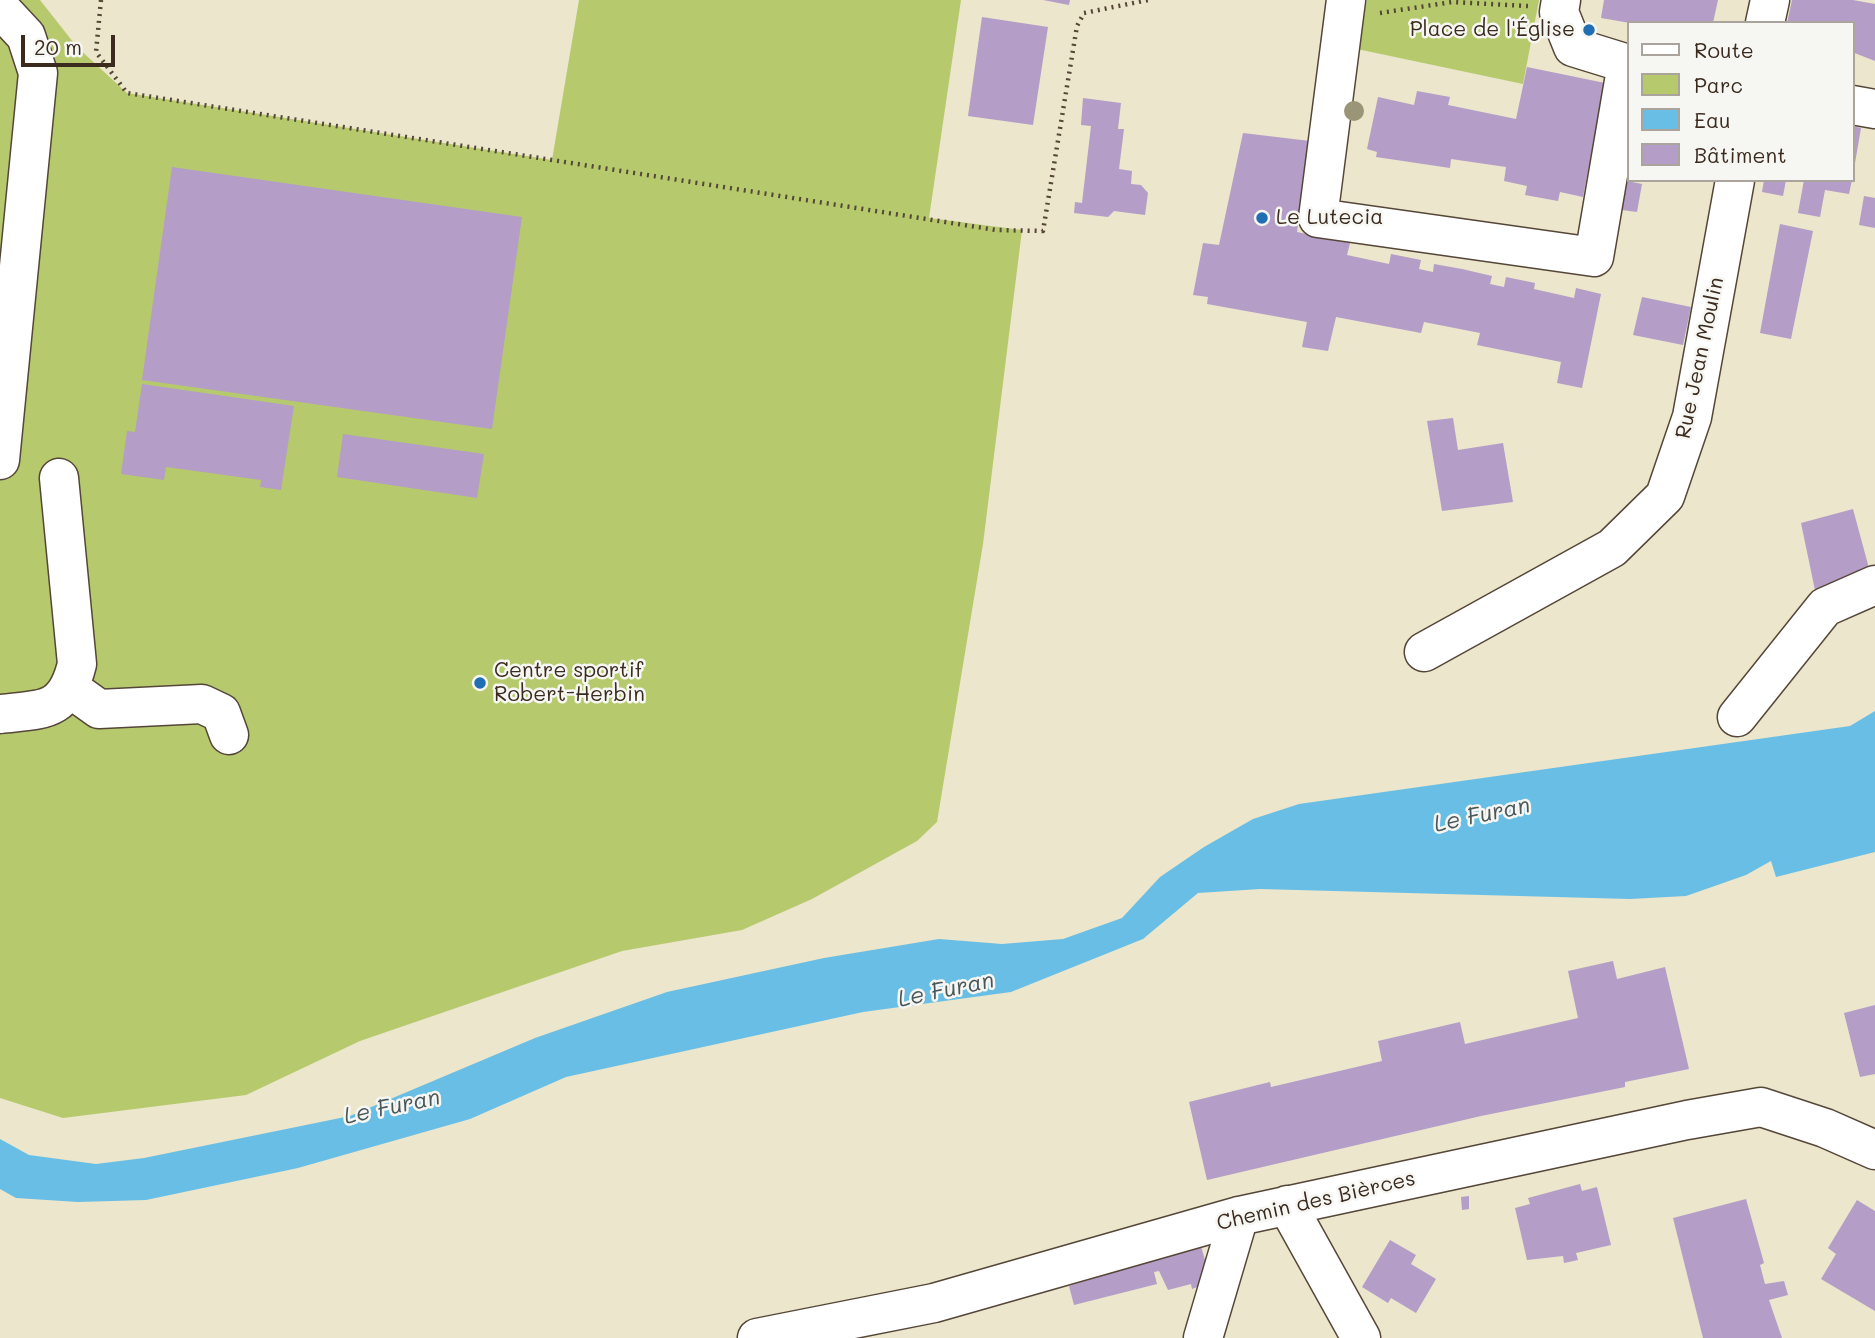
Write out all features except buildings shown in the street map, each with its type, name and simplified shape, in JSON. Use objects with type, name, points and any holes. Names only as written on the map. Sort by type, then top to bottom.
[{"type":"street","points":[[1765,21],[1770,0]]},
{"type":"street","points":[[1560,6],[1573,47],[1626,63]]},
{"type":"street","points":[[0,8],[26,36],[38,73],[0,460]]},
{"type":"street","points":[[1356,8],[1318,218],[1594,257],[1626,79]]},
{"type":"street","points":[[1854,105],[1875,109]]},
{"type":"street","name":"Rue Jean Moulin","points":[[1424,652],[1612,548],[1665,496],[1692,417],[1735,182]]},
{"type":"street","points":[[0,714],[48,709],[71,689],[77,664],[59,478]]},
{"type":"street","points":[[1737,717],[1825,607],[1875,585]]},
{"type":"street","points":[[71,689],[99,709],[202,704],[221,713],[229,735]]},
{"type":"street","name":"Chemin des Bièrces","points":[[757,1338],[934,1303],[1239,1216],[1761,1107],[1825,1128],[1875,1150]]},
{"type":"street","points":[[1287,1205],[1361,1338]]},
{"type":"street","points":[[1203,1338],[1239,1216]]},
{"type":"path","points":[[101,0],[96,52],[127,93],[996,230],[1043,231],[1077,26],[1084,13],[1148,0]]},
{"type":"path","points":[[1356,8],[1452,2],[1560,6]]},
{"type":"green space","name":"Centre sportif Robert-Herbin","points":[[0,0],[40,0],[77,47],[127,93],[552,160],[579,0],[961,0],[929,218],[1022,230],[983,544],[937,822],[917,841],[812,899],[742,930],[622,951],[360,1041],[246,1095],[63,1118],[0,1098]]},
{"type":"green space","points":[[1367,0],[1539,0],[1523,84],[1357,49]]},
{"type":"water","name":"Le Furan","points":[[1875,711],[1875,852],[1776,877],[1771,861],[1746,875],[1686,896],[1630,899],[1260,889],[1198,893],[1143,939],[1011,992],[863,1012],[566,1077],[470,1119],[298,1168],[146,1200],[78,1202],[16,1198],[0,1189],[0,1139],[29,1155],[96,1164],[144,1158],[350,1116],[535,1038],[667,992],[824,958],[939,939],[1002,944],[1063,939],[1122,918],[1160,877],[1204,847],[1253,819],[1299,804],[1850,726]]},
{"type":"place","name":"Place de l'Église","points":[[1589,30]]},
{"type":"place","name":"Le Lutecia","points":[[1262,218]]},
{"type":"place","name":"Centre sportif Robert-Herbin","points":[[480,683]]}]
